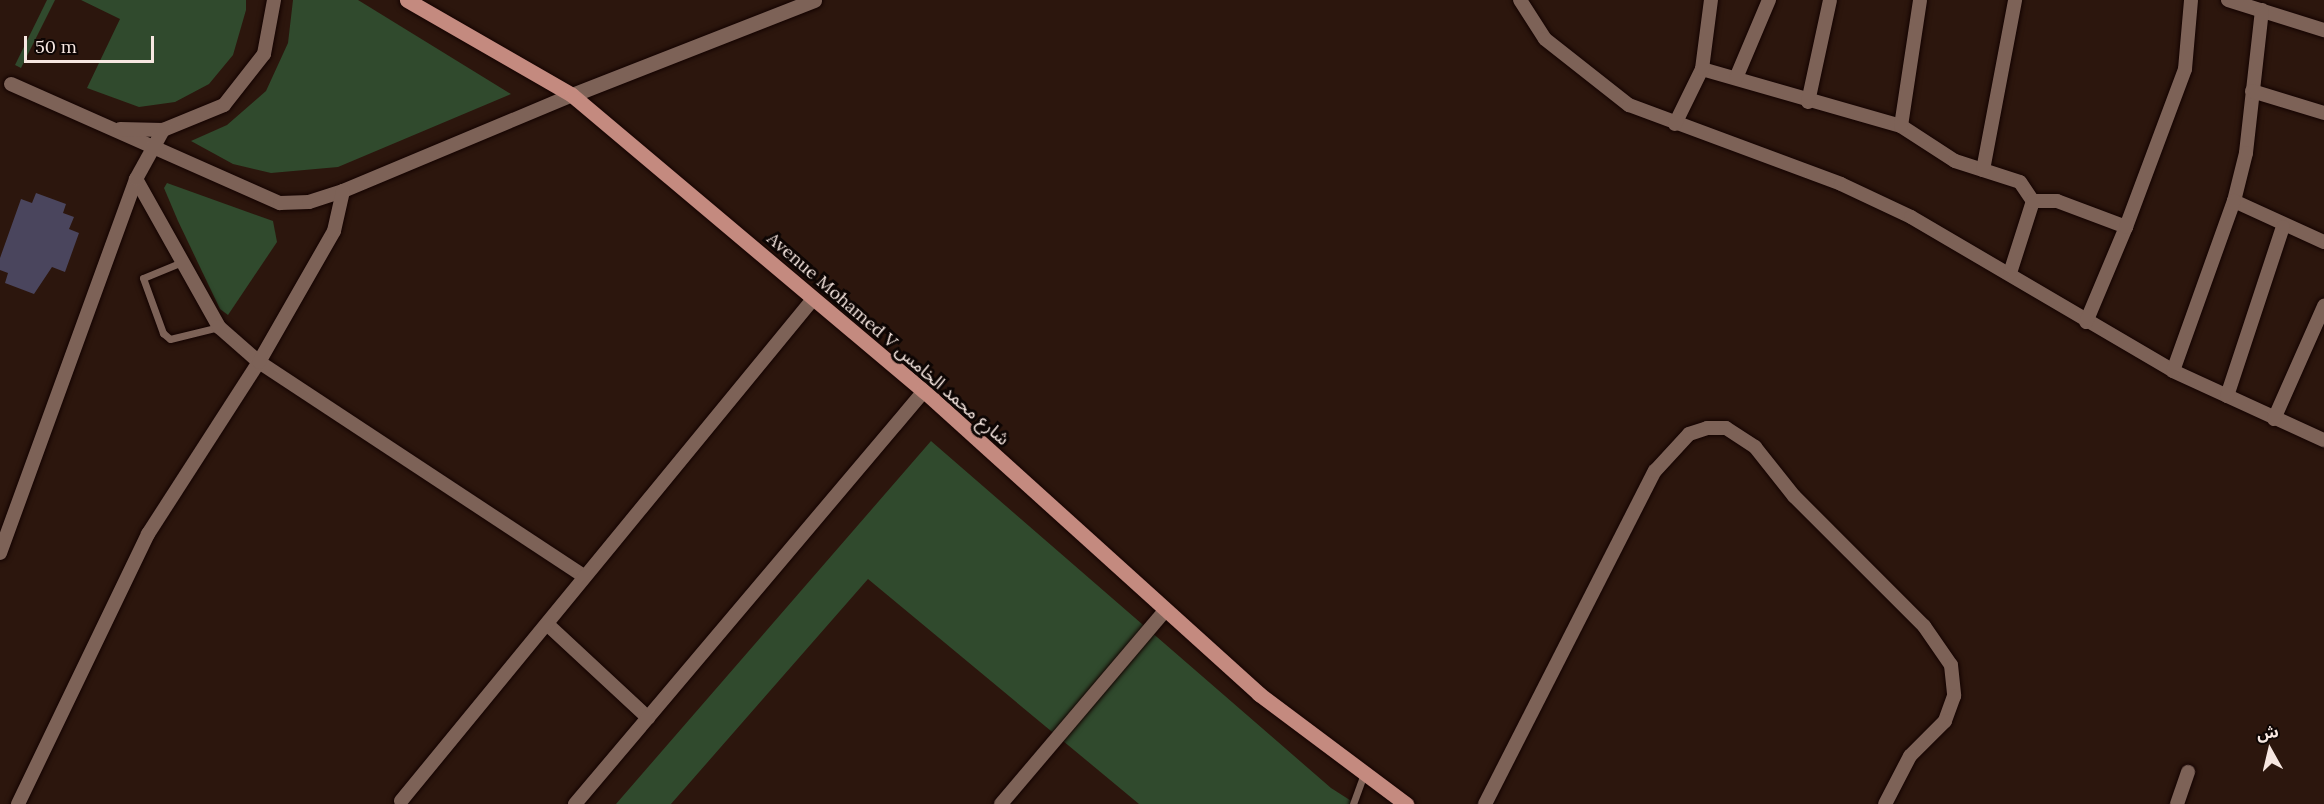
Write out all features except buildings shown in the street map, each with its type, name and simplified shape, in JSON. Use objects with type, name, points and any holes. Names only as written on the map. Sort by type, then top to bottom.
[{"type":"main road","name":"Avenue Mohamed V شارع محمد الخامس","points":[[407,0],[572,95],[924,391],[1164,612],[1363,776],[1406,804]]},
{"type":"main road","points":[[572,95],[814,0]]},
{"type":"street","points":[[94,122],[163,130],[206,117],[240,90],[264,54],[274,0]]},
{"type":"street","points":[[1520,0],[1545,39],[1592,80],[1675,124],[1841,184],[2010,273],[2086,322],[2173,370],[2274,419],[2324,440]]},
{"type":"street","points":[[1675,124],[1702,69],[1711,0]]},
{"type":"street","points":[[1736,78],[1769,0]]},
{"type":"street","points":[[1808,102],[1830,0]]},
{"type":"street","points":[[1901,126],[1920,0]]},
{"type":"street","points":[[1983,170],[2015,0]]},
{"type":"street","points":[[2086,322],[2126,227],[2185,69],[2191,0]]},
{"type":"street","points":[[2228,0],[2324,30]]},
{"type":"street","points":[[2173,370],[2234,201],[2252,91],[2262,10]]},
{"type":"street","points":[[1702,69],[1808,102],[1901,126],[1938,152],[2020,182],[2033,201]]},
{"type":"street","points":[[11,84],[280,203],[309,202],[343,191],[572,95]]},
{"type":"street","points":[[2252,91],[2324,113]]},
{"type":"street","points":[[0,552],[136,179],[150,147],[163,130]]},
{"type":"street","points":[[136,179],[219,327],[259,362],[584,576]]},
{"type":"street","points":[[18,804],[148,534],[259,362],[334,231],[343,191]]},
{"type":"street","points":[[2010,273],[2033,201]]},
{"type":"street","points":[[2033,201],[2057,201],[2126,227]]},
{"type":"street","points":[[2234,201],[2283,228],[2324,242]]},
{"type":"street","points":[[2227,396],[2283,228]]},
{"type":"street","points":[[401,801],[813,299]]},
{"type":"street","points":[[2274,419],[2324,306]]},
{"type":"street","points":[[575,804],[924,391]]},
{"type":"street","points":[[1485,804],[1655,471],[1689,434],[1707,428],[1726,429],[1755,447],[1794,496],[1924,626],[1951,664],[1954,696],[1945,721],[1910,756],[1885,804]]},
{"type":"street","points":[[1001,804],[1164,612]]},
{"type":"street","points":[[547,624],[648,718]]},
{"type":"street","points":[[2177,804],[2188,772]]},
{"type":"lane","points":[[182,262],[143,278],[163,333],[170,339],[219,327]]},
{"type":"lane","points":[[1353,804],[1363,776]]},
{"type":"green space","points":[[47,0],[55,0],[21,68],[15,65]]},
{"type":"green space","points":[[81,0],[246,0],[246,10],[233,55],[209,84],[175,102],[139,107],[87,88],[120,19]]},
{"type":"green space","points":[[293,0],[358,0],[511,94],[338,167],[271,173],[233,164],[191,141],[227,125],[266,91],[288,43]]},
{"type":"green space","points":[[167,183],[273,221],[277,242],[228,315],[220,309],[178,221],[164,188]]},
{"type":"green space","points":[[931,441],[1331,788],[1356,804],[1139,804],[868,579],[671,804],[616,804]]}]
